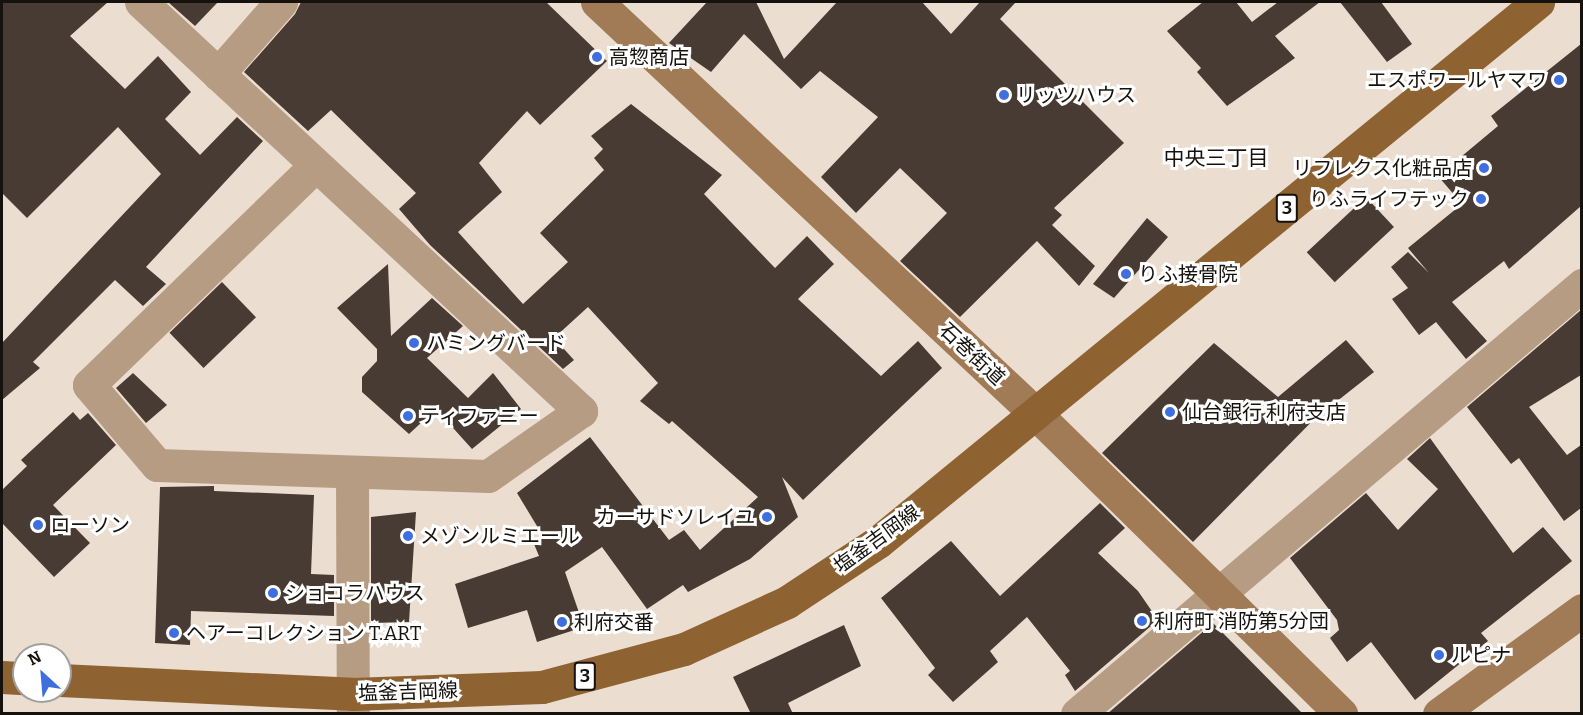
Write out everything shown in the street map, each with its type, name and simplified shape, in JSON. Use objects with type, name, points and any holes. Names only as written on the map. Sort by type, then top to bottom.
[{"type":"main road","name":"塩釜吉岡線","points":[[72,681],[353,704],[542,687],[684,649],[787,602],[878,542],[1538,2]]},
{"type":"street","points":[[141,2],[314,167],[581,411],[488,476],[157,465],[89,385],[314,167]]},
{"type":"street","points":[[218,74],[280,2]]},
{"type":"street","name":"石巻街道","points":[[597,2],[1036,414],[1222,593],[1341,714]]},
{"type":"street","points":[[1077,714],[1222,593],[1581,285]]},
{"type":"street","points":[[352,473],[353,704]]},
{"type":"street","points":[[1439,714],[1581,610]]},
{"type":"building","points":[[2,2],[108,2],[70,36],[125,89],[158,56],[191,92],[165,119],[200,155],[237,117],[263,141],[146,267],[166,284],[143,306],[115,280],[33,362],[40,368],[2,400],[2,343],[161,174],[118,127],[27,218],[2,193]]},
{"type":"building","points":[[168,2],[218,2],[195,26]]},
{"type":"building","points":[[301,2],[546,2],[607,61],[540,125],[527,111],[479,163],[502,192],[458,232],[523,304],[568,262],[540,233],[604,170],[594,158],[603,149],[591,136],[631,104],[722,175],[704,194],[775,268],[807,236],[834,264],[798,299],[881,376],[918,341],[942,368],[803,500],[782,477],[798,517],[750,559],[688,592],[683,585],[647,609],[602,547],[565,572],[584,627],[537,642],[527,610],[468,628],[455,584],[539,556],[534,544],[543,536],[517,493],[590,437],[669,540],[684,530],[700,550],[758,497],[672,421],[669,424],[640,401],[658,383],[588,307],[554,338],[574,360],[563,369],[430,245],[399,209],[416,193],[331,110],[308,131],[244,72],[295,14]]},
{"type":"building","points":[[707,2],[756,2],[784,59],[837,2],[922,2],[951,34],[980,2],[1016,2],[1000,19],[1124,143],[1054,208],[1062,215],[1052,225],[1095,266],[1079,286],[1037,241],[960,317],[900,261],[947,213],[900,168],[856,213],[821,177],[878,117],[820,71],[801,89],[744,34],[711,72],[669,43]]},
{"type":"building","points":[[1203,2],[1236,2],[1252,22],[1278,2],[1320,2],[1275,36],[1295,58],[1227,106],[1197,72],[1201,68],[1167,31]]},
{"type":"building","points":[[1340,2],[1381,2],[1412,44],[1387,62]]},
{"type":"building","points":[[1581,44],[1581,206],[1509,269],[1504,261],[1452,302],[1487,341],[1466,359],[1436,322],[1419,335],[1392,299],[1408,288],[1391,267],[1408,252],[1429,273],[1408,248],[1462,204],[1438,176],[1498,126],[1491,116]]},
{"type":"building","points":[[1366,197],[1394,227],[1335,282],[1307,252]]},
{"type":"building","points":[[1147,218],[1168,237],[1114,298],[1093,284]]},
{"type":"building","points":[[388,264],[391,336],[432,298],[463,326],[427,358],[468,398],[493,373],[521,409],[472,449],[436,409],[409,434],[362,392],[362,377],[377,361],[377,349],[337,308]]},
{"type":"building","points":[[222,282],[256,317],[204,368],[169,333]]},
{"type":"building","points":[[1581,310],[1581,375],[1529,407],[1567,455],[1581,445],[1581,508],[1564,521],[1519,458],[1511,464],[1467,407]]},
{"type":"building","points":[[1346,340],[1374,372],[1336,402],[1333,400],[1193,542],[1102,453],[1214,343],[1278,397]]},
{"type":"building","points":[[133,373],[167,405],[146,423],[116,388]]},
{"type":"building","points":[[73,412],[80,420],[88,413],[116,445],[53,505],[90,543],[54,577],[2,523],[2,490],[27,466],[21,460]]},
{"type":"building","points":[[1430,438],[1513,553],[1543,527],[1572,561],[1481,633],[1488,641],[1415,700],[1371,642],[1347,662],[1330,638],[1339,630],[1337,620],[1290,558],[1366,493],[1398,530],[1438,489],[1407,459]]},
{"type":"building","points":[[214,486],[214,491],[314,495],[311,574],[334,575],[334,616],[191,611],[190,645],[155,643],[160,487]]},
{"type":"building","points":[[1100,503],[1125,528],[1098,553],[1138,591],[1158,620],[1075,691],[1065,675],[1070,671],[1027,617],[990,651],[998,662],[953,702],[928,675],[935,668],[881,598],[951,541],[1000,596]]},
{"type":"building","points":[[416,512],[409,622],[371,623],[371,517]]},
{"type":"building","points":[[1213,623],[1303,714],[1107,714]]},
{"type":"building","points":[[844,625],[861,666],[788,703],[793,714],[751,714],[733,677]]},
{"type":"place","name":"高惣商店","points":[[597,57]]},
{"type":"place","name":"エスポワールヤマワ","points":[[1559,80]]},
{"type":"place","name":"リッツハウス","points":[[1004,95]]},
{"type":"place","name":"リフレクス化粧品店","points":[[1484,168]]},
{"type":"place","name":"りふライフテック","points":[[1481,199]]},
{"type":"place","name":"りふ接骨院","points":[[1126,274]]},
{"type":"place","name":"ハミングバード","points":[[414,343]]},
{"type":"place","name":"仙台銀行 利府支店","points":[[1170,412]]},
{"type":"place","name":"ティファニー","points":[[408,416]]},
{"type":"place","name":"カーサドソレイユ","points":[[767,517]]},
{"type":"place","name":"ローソン","points":[[38,525]]},
{"type":"place","name":"メゾンルミエール","points":[[408,536]]},
{"type":"place","name":"ショコラハウス","points":[[273,593]]},
{"type":"place","name":"利府町 消防第5分団","points":[[1142,621]]},
{"type":"place","name":"利府交番","points":[[562,622]]},
{"type":"place","name":"ヘアーコレクション T.ART","points":[[174,633]]},
{"type":"place","name":"ルピナ","points":[[1439,655]]},
{"type":"district","name":"中央三丁目","points":[[1216,158]]}]
